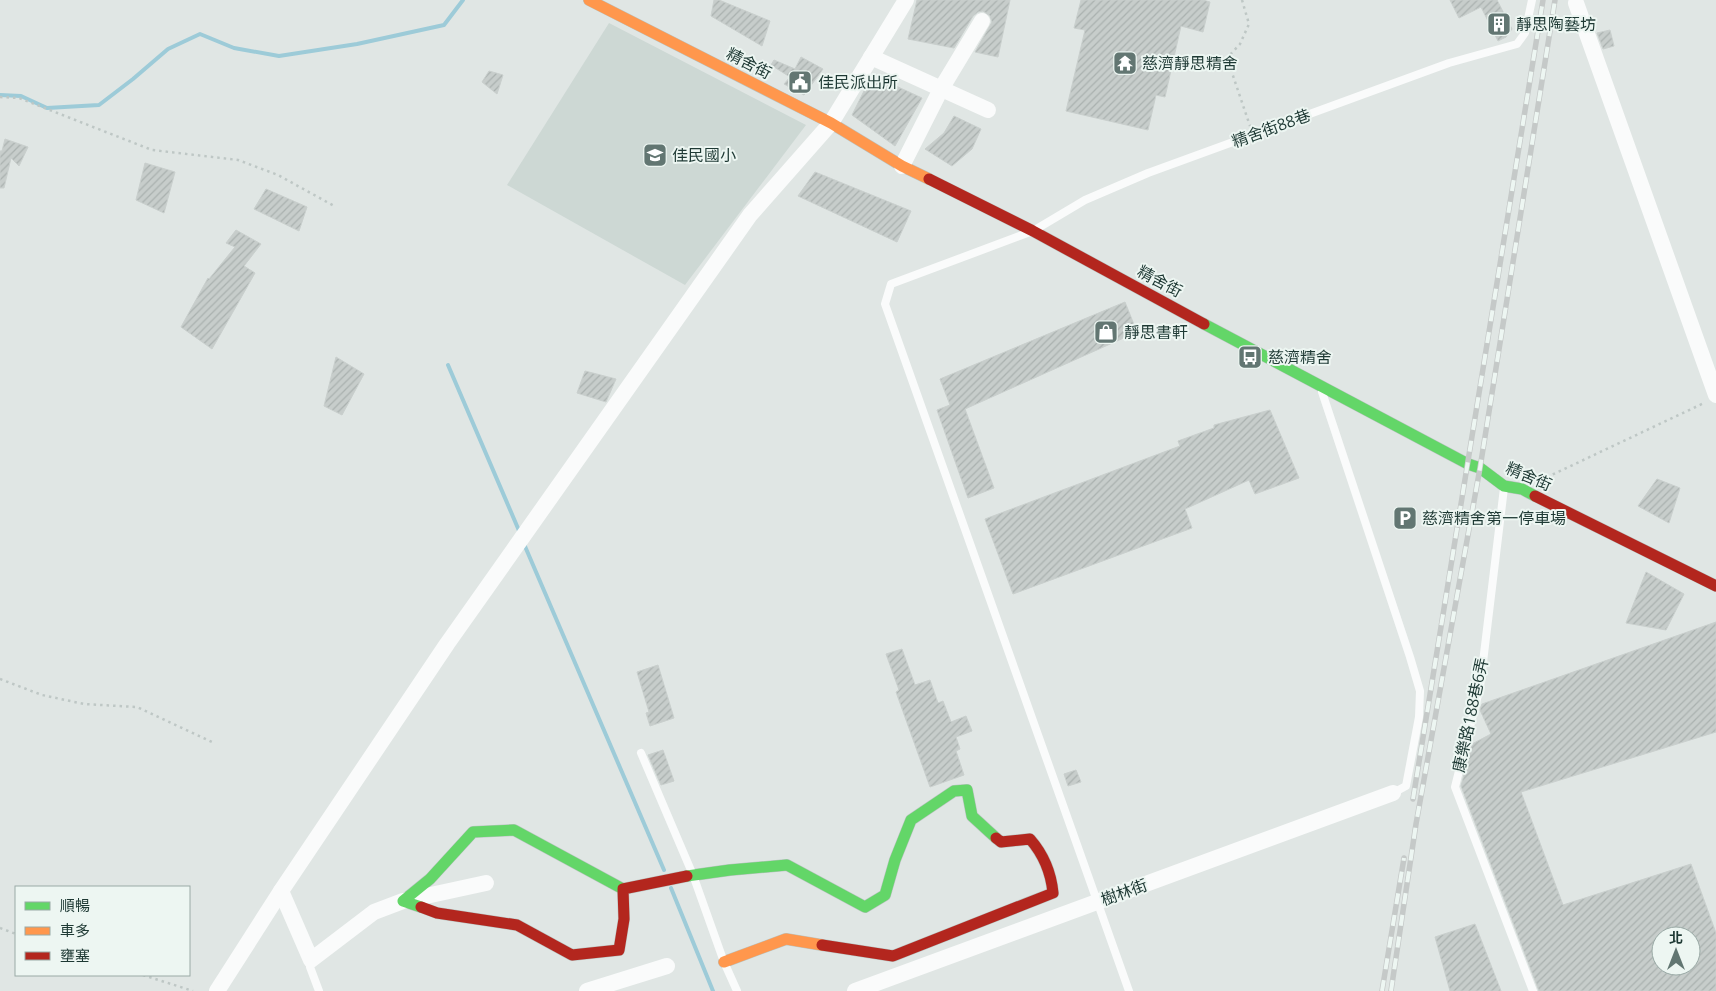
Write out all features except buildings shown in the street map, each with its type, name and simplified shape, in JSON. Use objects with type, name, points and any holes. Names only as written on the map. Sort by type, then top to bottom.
[{"type":"street","name":"精舍街","points":[[589,0],[831,123],[902,166],[1033,231],[1320,386],[1468,464],[1480,468],[1504,486],[1522,489],[1716,586]]},
{"type":"street","points":[[217,991],[281,891],[456,630],[744,224],[831,123],[906,0]]},
{"type":"street","points":[[1576,3],[1712,398]]},
{"type":"street","points":[[902,166],[941,89],[982,21]]},
{"type":"street","points":[[871,57],[988,110]]},
{"type":"street","points":[[403,901],[430,879],[473,832],[514,830],[623,889],[693,875],[787,865],[865,907],[885,895],[895,860],[911,820],[954,791],[967,790],[972,816],[1001,842],[1030,839],[1041,850],[1052,882],[1053,893],[893,956],[786,939],[724,962]]},
{"type":"street","name":"樹林街","points":[[855,991],[1393,793]]},
{"type":"street","points":[[281,891],[311,960],[374,912],[403,901],[486,883]]},
{"type":"street","points":[[403,901],[437,913],[517,924],[572,955],[619,950],[624,919],[623,889]]},
{"type":"street","points":[[587,991],[667,966]]},
{"type":"lane","name":"精舍街88巷","points":[[1097,902],[885,304],[891,284],[1033,231],[1086,200],[1148,173],[1449,63],[1517,44],[1525,32],[1532,0]]},
{"type":"lane","points":[[1320,386],[1420,691],[1420,717],[1406,786],[1393,793]]},
{"type":"lane","name":"康樂路188巷6弄","points":[[1504,486],[1480,687],[1455,787],[1533,991]]},
{"type":"lane","points":[[641,752],[693,875],[724,962],[738,991]]},
{"type":"lane","points":[[1097,902],[1129,991]]},
{"type":"lane","points":[[311,960],[310,967],[319,991]]},
{"type":"path","points":[[1242,0],[1249,24],[1240,44],[1227,58],[1253,135]]},
{"type":"path","points":[[0,97],[19,98],[152,150],[238,160],[278,175],[336,206]]},
{"type":"path","points":[[1522,489],[1712,398]]},
{"type":"path","points":[[0,679],[42,695],[84,704],[136,707],[212,742]]},
{"type":"path","points":[[0,928],[15,934]]},
{"type":"path","points":[[146,976],[193,991]]},
{"type":"shaded area","name":"佳民國小","points":[[609,23],[806,125],[685,285],[507,185]]},
{"type":"waterway","points":[[0,95],[21,96],[47,108],[99,105],[168,49],[200,34],[234,48],[279,56],[357,44],[444,25],[463,0]]},
{"type":"waterway","points":[[448,365],[520,533]]},
{"type":"waterway","points":[[524,544],[664,870]]},
{"type":"waterway","points":[[671,888],[713,991]]},
{"type":"railway","points":[[1413,799],[1543,0]]},
{"type":"railway","points":[[1391,991],[1416,824],[1480,468],[1555,0]]},
{"type":"railway","points":[[1382,991],[1404,858]]},
{"type":"traffic: fast","points":[[1204,324],[1468,464],[1480,468],[1504,486],[1522,489],[1535,496]]},
{"type":"traffic: fast","points":[[687,876],[787,865],[865,907],[885,895],[895,860],[911,820],[954,791],[967,790],[972,816],[996,838]]},
{"type":"traffic: fast","points":[[421,907],[403,901],[430,879],[473,832],[514,830],[623,889]]},
{"type":"traffic: slow","points":[[589,0],[831,123],[902,166],[929,179]]},
{"type":"traffic: slow","points":[[724,962],[786,939],[822,945]]},
{"type":"traffic: jam","points":[[929,179],[1033,231],[1204,324]]},
{"type":"traffic: jam","points":[[1535,496],[1716,586]]},
{"type":"traffic: jam","points":[[822,945],[893,956],[1053,893],[1051,878],[1046,864],[1030,839],[1001,842],[996,838]]},
{"type":"traffic: jam","points":[[421,907],[437,913],[517,925],[572,955],[619,950],[624,919],[623,889],[687,876]]},
{"type":"place","name":"靜思陶藝坊","points":[[1499,24]]},
{"type":"place","name":"慈濟靜思精舍","points":[[1125,63]]},
{"type":"place","name":"佳民派出所","points":[[800,82]]},
{"type":"place","name":"佳民國小","points":[[655,155]]},
{"type":"place","name":"靜思書軒","points":[[1106,332]]},
{"type":"place","name":"慈濟精舍","points":[[1250,357]]},
{"type":"place","name":"慈濟精舍第一停車場","points":[[1405,518]]}]
